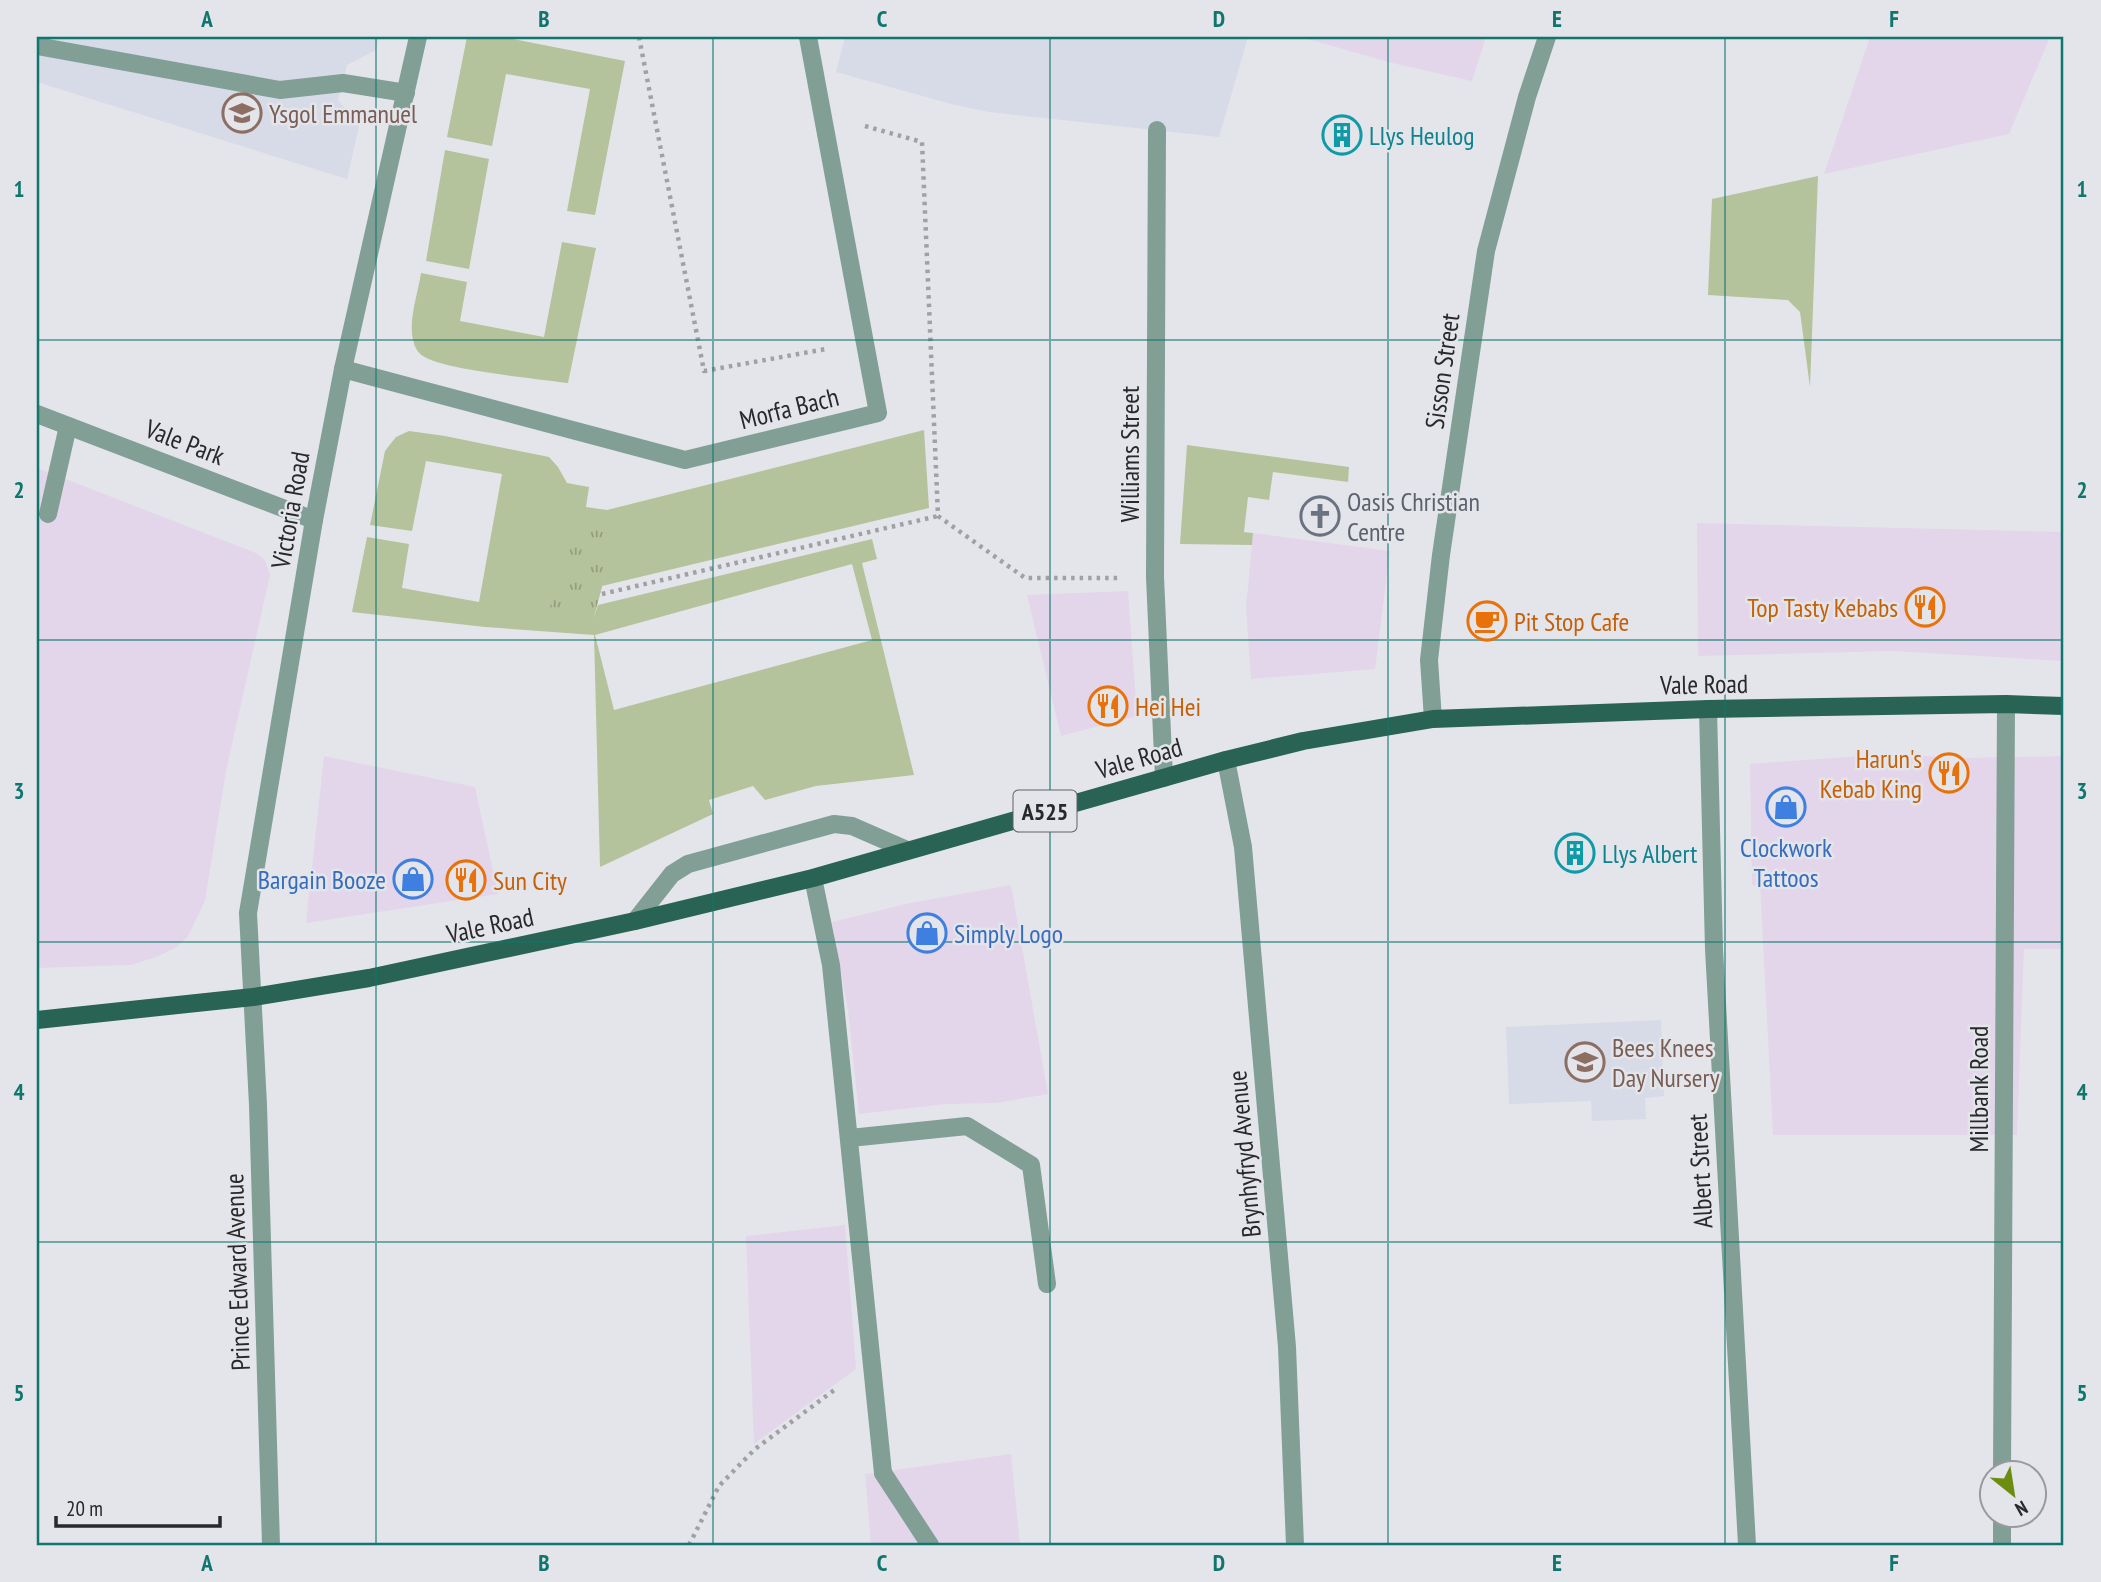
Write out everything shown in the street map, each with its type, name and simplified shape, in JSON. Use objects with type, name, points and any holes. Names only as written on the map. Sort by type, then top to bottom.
[{"type":"main road","name":"Vale Road","points":[[37,1020],[253,997],[369,978],[635,921],[813,878],[1226,760],[1303,741],[1433,719],[1707,709],[2006,704],[2064,706]]},
{"type":"street","name":"Victoria Road","points":[[253,997],[248,913],[314,520],[343,369],[418,37]]},
{"type":"street","name":"Morfa Bach","points":[[343,369],[685,460],[878,413],[808,37]]},
{"type":"street","name":"Sisson Street","points":[[1433,719],[1430,647],[1486,251],[1527,97],[1547,37]]},
{"type":"street","points":[[37,46],[280,90],[343,83],[406,93]]},
{"type":"street","name":"Williams Street","points":[[1157,130],[1155,577],[1164,778]]},
{"type":"street","name":"Vale Park","points":[[37,414],[314,520]]},
{"type":"street","points":[[48,514],[68,426]]},
{"type":"street","name":"Millbank Road","points":[[2002,1460],[2006,704]]},
{"type":"street","name":"Albert Street","points":[[1707,709],[1714,949],[1746,1545]]},
{"type":"street","name":"Brynhyfryd Avenue","points":[[1226,760],[1243,847],[1287,1347],[1295,1545]]},
{"type":"street","points":[[635,921],[672,874],[688,864],[834,824],[852,826],[907,850]]},
{"type":"street","points":[[813,878],[831,965],[883,1473],[930,1545]]},
{"type":"street","name":"Prince Edward Avenue","points":[[253,997],[271,1545]]},
{"type":"street","points":[[850,1139],[967,1126],[1031,1165],[1047,1284]]},
{"type":"path","points":[[639,37],[704,371],[864,342]]},
{"type":"path","points":[[822,115],[922,142],[938,516]]},
{"type":"path","points":[[602,594],[938,516],[1025,578],[1155,577]]},
{"type":"path","points":[[689,1545],[719,1486],[755,1449],[872,1362]]},
{"type":"shaded area","name":"Ysgol Emmanuel","points":[[37,37],[379,37],[376,50],[347,65],[338,100],[359,126],[347,179],[37,82]]},
{"type":"shaded area","points":[[845,37],[1248,37],[1219,137],[989,112],[955,105],[836,72]]},
{"type":"shaded area","points":[[1301,37],[1486,37],[1472,81],[1392,63]]},
{"type":"shaded area","points":[[1870,37],[2050,37],[2009,134],[1824,174]]},
{"type":"shaded area","points":[[37,468],[256,553],[265,560],[270,575],[226,771],[205,901],[187,938],[159,956],[131,965],[37,968]]},
{"type":"shaded area","points":[[1697,523],[2064,532],[2064,661],[1893,651],[1698,656]]},
{"type":"shaded area","points":[[1253,533],[1390,551],[1375,669],[1251,679],[1246,608]]},
{"type":"shaded area","points":[[1128,591],[1137,716],[1061,736],[1027,595]]},
{"type":"shaded area","points":[[1888,754],[1963,758],[2064,756],[2064,949],[2024,949],[2017,1135],[1773,1135],[1760,885],[1752,885],[1750,764]]},
{"type":"shaded area","points":[[324,756],[475,787],[498,894],[306,923]]},
{"type":"shaded area","points":[[1011,885],[1048,1094],[996,1103],[946,1104],[859,1114],[848,1011],[832,922],[910,903]]},
{"type":"shaded area","name":"Bees Knees Day Nursery","points":[[1661,1020],[1664,1096],[1645,1098],[1646,1119],[1592,1121],[1591,1101],[1509,1104],[1506,1027]]},
{"type":"shaded area","points":[[845,1225],[856,1369],[754,1444],[746,1236]]},
{"type":"shaded area","points":[[1011,1454],[1020,1545],[871,1545],[865,1474]]},
{"type":"green space","points":[[467,37],[503,37],[625,61],[595,215],[567,211],[590,89],[506,74],[492,146],[447,137]]},
{"type":"green space","points":[[445,150],[489,159],[469,269],[426,261]]},
{"type":"green space","points":[[1818,176],[1810,387],[1800,312],[1788,300],[1708,295],[1712,199]]},
{"type":"green space","points":[[562,242],[596,248],[568,383],[450,366],[419,352],[412,335],[412,327],[421,273],[467,282],[460,321],[544,337]]},
{"type":"green space","points":[[924,430],[929,508],[602,586],[593,620],[598,605],[872,539],[877,559],[862,563],[914,775],[816,786],[765,800],[753,786],[709,800],[713,814],[600,867],[594,635],[485,627],[352,612],[367,537],[409,544],[402,588],[479,602],[502,474],[426,461],[412,531],[370,525],[385,451],[396,437],[409,431],[549,457],[567,483],[589,487],[586,507],[607,510]],"holes":[[[852,564],[872,640],[614,710],[595,635]]]},
{"type":"green space","points":[[1187,445],[1349,467],[1348,482],[1273,472],[1269,500],[1248,497],[1244,532],[1253,533],[1252,545],[1180,544]]},
{"type":"green space","points":[[572,526],[616,534],[593,620],[549,611]]},
{"type":"place","name":"Ysgol Emmanuel","points":[[242,113]]},
{"type":"place","name":"Llys Heulog","points":[[1342,135]]},
{"type":"place","name":"Oasis Christian Centre","points":[[1320,516]]},
{"type":"place","name":"Top Tasty Kebabs","points":[[1925,607]]},
{"type":"place","name":"Pit Stop Cafe","points":[[1487,621]]},
{"type":"place","name":"Hei Hei","points":[[1108,706]]},
{"type":"place","name":"Harun's Kebab King","points":[[1949,773]]},
{"type":"place","name":"Clockwork Tattoos","points":[[1786,807]]},
{"type":"place","name":"Llys Albert","points":[[1575,853]]},
{"type":"place","name":"Bargain Booze","points":[[413,879]]},
{"type":"place","name":"Sun City","points":[[466,880]]},
{"type":"place","name":"Simply Logo","points":[[927,933]]},
{"type":"place","name":"Bees Knees Day Nursery","points":[[1585,1062]]}]
